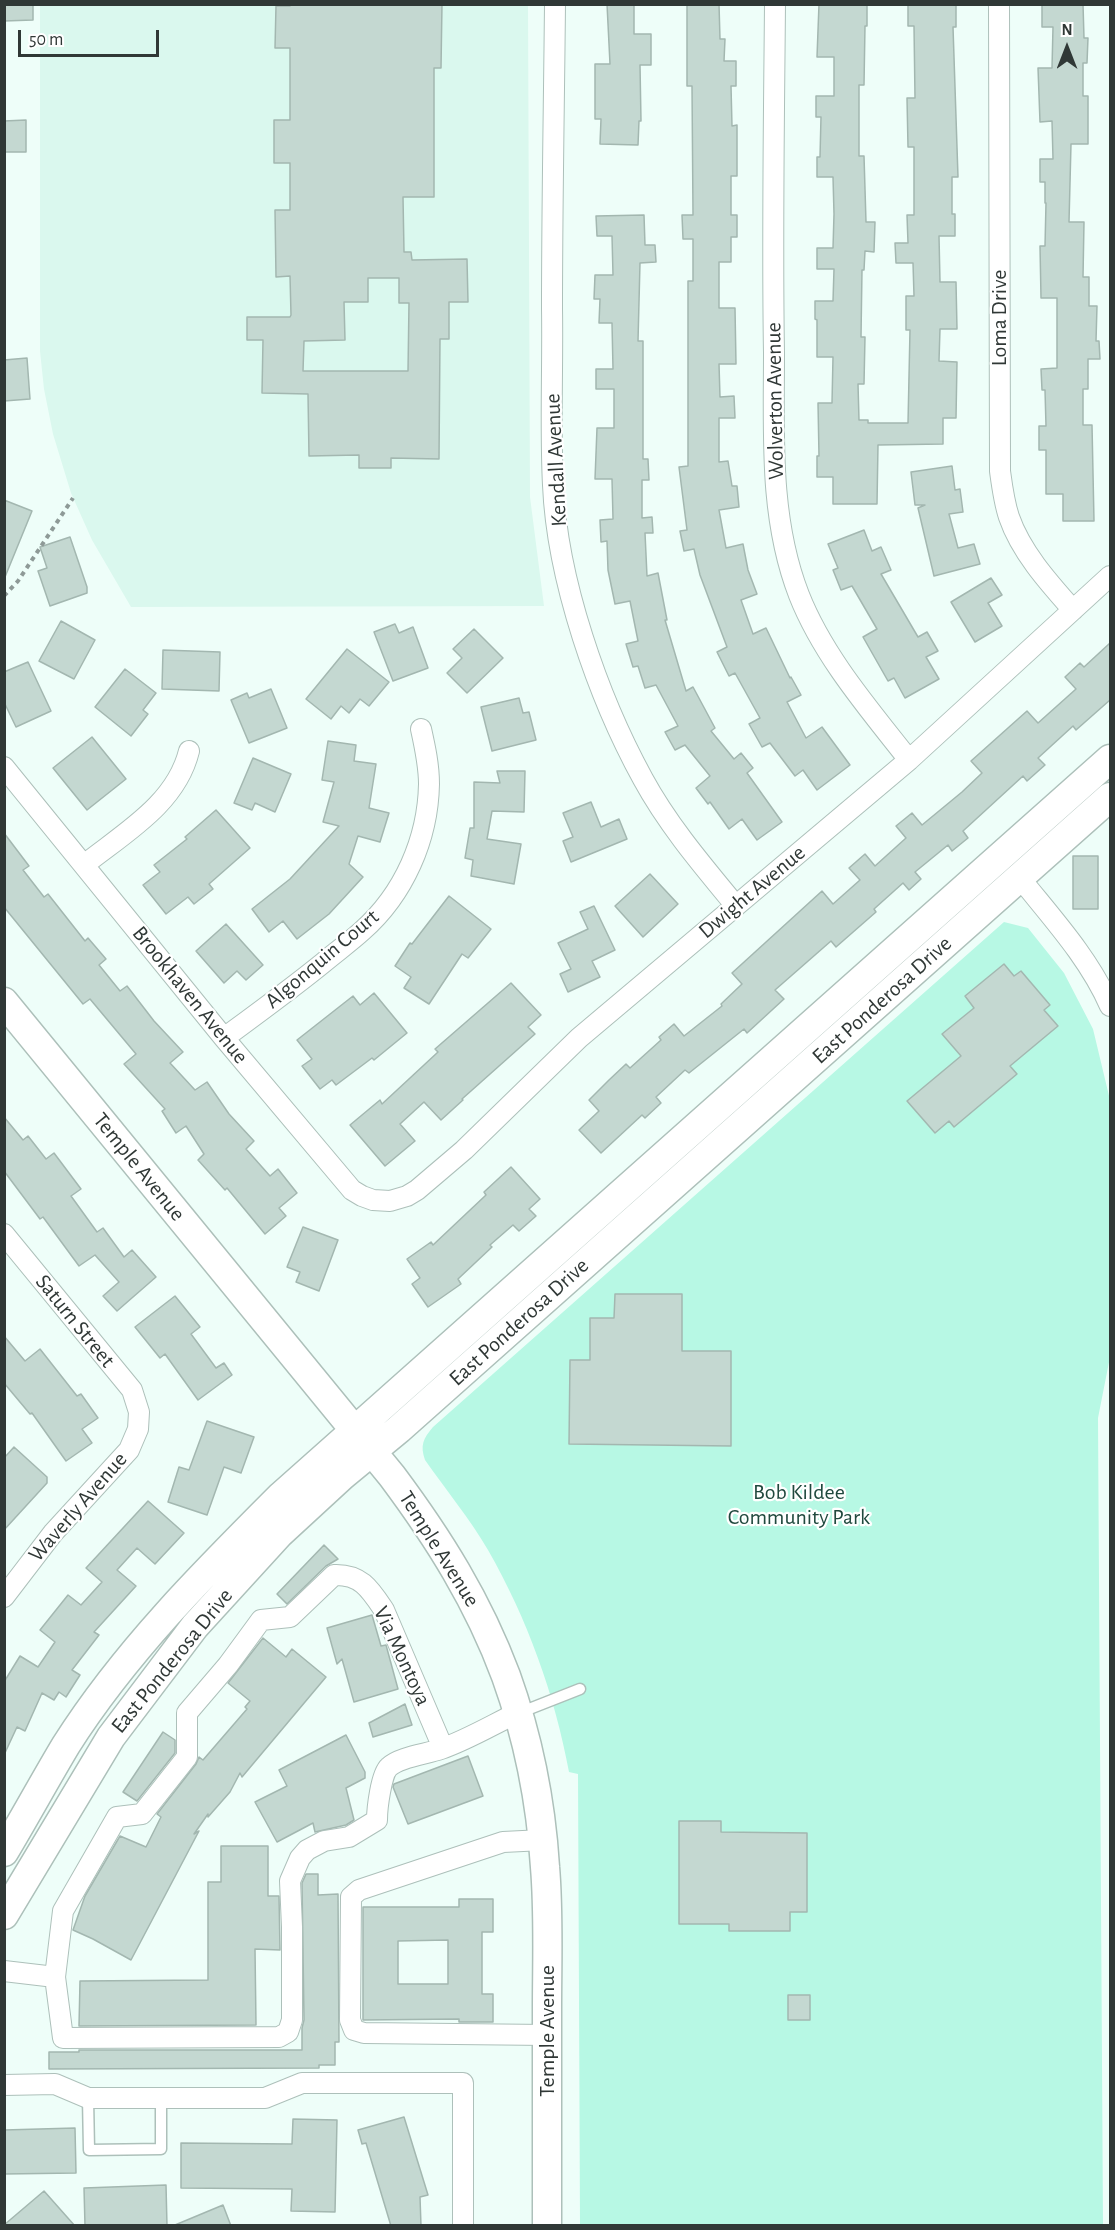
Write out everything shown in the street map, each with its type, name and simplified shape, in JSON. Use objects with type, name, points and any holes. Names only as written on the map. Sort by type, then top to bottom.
[{"type":"main road","name":"East Ponderosa Drive","points":[[4,1852],[67,1744],[114,1679],[188,1589],[281,1496],[1110,759]]},
{"type":"main road","name":"East Ponderosa Drive","points":[[4,1915],[111,1737],[195,1626],[279,1534],[1110,797]]},
{"type":"main road","points":[[1001,855],[1020,878]]},
{"type":"main road","name":"Temple Avenue","points":[[4,1002],[372,1452],[425,1521],[453,1563],[488,1631],[518,1713],[535,1782],[543,1840],[547,1908],[547,2226]]},
{"type":"street","name":"Kendall Avenue","points":[[555,4],[552,190],[553,487],[566,572],[581,631],[601,686],[642,778],[659,807],[704,868],[736,906]]},
{"type":"street","name":"Wolverton Avenue","points":[[775,4],[772,244],[777,506],[787,558],[806,610],[826,647],[859,696],[909,760]]},
{"type":"street","name":"Loma Drive","points":[[999,4],[1000,471],[1005,502],[1014,530],[1055,590],[1073,610]]},
{"type":"street","name":"Dwight Avenue","points":[[390,1201],[417,1190],[464,1150],[579,1038],[909,760],[1110,576]]},
{"type":"street","name":"Algonquin Court","points":[[224,1038],[363,931],[391,900],[419,844],[428,803],[427,761],[421,729]]},
{"type":"street","points":[[84,866],[160,804],[180,778],[189,751]]},
{"type":"street","name":"Brookhaven Avenue","points":[[4,767],[224,1038],[352,1190],[373,1200],[390,1201]]},
{"type":"street","points":[[1020,878],[1079,951],[1104,990],[1110,1005]]},
{"type":"street","name":"Saturn Street","points":[[4,1234],[132,1390],[139,1412]]},
{"type":"street","name":"Waverly Avenue","points":[[4,1597],[53,1533],[129,1450],[138,1429],[139,1412]]},
{"type":"street","name":"Via Montoya","points":[[443,1748],[384,1610],[371,1591],[357,1579],[347,1574],[334,1575],[290,1617],[261,1620],[228,1665],[187,1713],[187,1757],[142,1814],[117,1817],[63,1911],[55,1977],[63,2038],[279,2037],[288,2032],[292,2020],[290,1881],[300,1858],[308,1850],[324,1841],[349,1837],[377,1820],[381,1782],[387,1768],[396,1762],[443,1748],[518,1713]]},
{"type":"street","points":[[543,1840],[503,1842],[359,1890],[351,1897],[350,2020],[354,2030],[364,2033],[547,2035]]},
{"type":"street","points":[[4,1971],[55,1977]]},
{"type":"street","points":[[4,2085],[55,2084],[88,2098],[265,2098],[302,2083],[463,2083],[463,2226]]},
{"type":"lane","points":[[518,1713],[580,1689]]},
{"type":"lane","points":[[88,2098],[89,2150],[161,2149],[161,2098]]},
{"type":"path","points":[[4,596],[18,581],[73,498]]},
{"type":"shaded area","points":[[40,5],[528,5],[530,497],[544,606],[131,607],[92,540],[71,493],[53,434],[44,389],[40,351]]},
{"type":"green space","name":"Bob Kildee Community Park","points":[[1004,922],[1028,928],[1064,973],[1093,1029],[1110,1100],[1110,1357],[1098,1418],[1103,2225],[580,2225],[578,1774],[569,1772],[548,1686],[515,1603],[481,1538],[425,1460],[423,1442],[433,1427]]},
{"type":"building","points":[[4,4],[33,4],[33,20],[4,21]]},
{"type":"building","points":[[290,4],[442,4],[441,68],[434,68],[434,197],[403,197],[404,252],[411,252],[412,260],[467,259],[468,302],[449,302],[449,339],[440,339],[439,459],[391,458],[391,468],[359,468],[359,455],[309,456],[308,394],[262,393],[263,340],[247,340],[247,317],[290,317],[291,315],[290,276],[276,277],[275,210],[290,210],[290,163],[274,163],[274,120],[290,120],[290,48],[275,48],[276,6],[290,6]],"holes":[[[368,278],[399,278],[399,303],[409,303],[408,371],[303,371],[304,341],[345,340],[344,302],[368,302]]]},
{"type":"building","points":[[607,4],[634,4],[634,34],[651,34],[651,65],[640,65],[641,121],[639,121],[638,145],[600,144],[601,119],[595,119],[595,64],[610,64]]},
{"type":"building","points":[[687,4],[719,4],[720,39],[725,39],[724,61],[736,61],[736,86],[731,86],[732,126],[737,125],[737,176],[731,176],[731,215],[737,215],[737,237],[731,237],[731,262],[719,262],[719,308],[735,308],[736,364],[719,364],[720,397],[734,396],[735,418],[719,418],[719,462],[728,461],[732,486],[737,486],[739,507],[719,510],[726,548],[743,544],[748,570],[757,594],[741,600],[753,634],[766,628],[790,678],[801,695],[787,702],[806,738],[822,727],[850,765],[817,790],[803,770],[795,776],[770,743],[762,747],[749,724],[760,718],[735,673],[729,676],[717,652],[727,647],[700,575],[694,549],[684,551],[680,531],[687,530],[679,467],[688,466],[688,281],[693,281],[693,239],[683,239],[682,215],[693,215],[692,86],[687,86]]},
{"type":"building","points":[[819,4],[867,4],[864,85],[859,85],[859,156],[864,156],[866,222],[875,222],[874,252],[865,251],[864,270],[862,270],[861,337],[865,337],[864,384],[858,384],[859,420],[868,420],[868,423],[908,423],[910,330],[906,330],[906,296],[914,296],[913,263],[896,263],[895,243],[908,243],[907,215],[914,215],[914,147],[908,147],[907,98],[915,98],[914,26],[908,26],[908,4],[956,5],[956,27],[953,27],[958,177],[952,177],[952,214],[955,214],[955,236],[939,236],[940,282],[956,282],[957,329],[940,329],[939,361],[957,362],[956,418],[943,418],[943,444],[878,445],[877,504],[833,504],[833,477],[817,477],[818,403],[832,403],[833,357],[817,357],[815,301],[833,301],[834,269],[817,269],[817,248],[833,248],[834,214],[833,177],[817,177],[821,117],[816,117],[816,96],[834,96],[834,57],[817,57]]},
{"type":"building","points":[[1042,4],[1083,4],[1084,38],[1088,38],[1087,63],[1083,63],[1083,96],[1088,96],[1088,144],[1071,144],[1069,222],[1084,222],[1083,277],[1089,277],[1089,306],[1097,306],[1096,341],[1099,341],[1100,359],[1088,359],[1088,389],[1083,389],[1083,425],[1092,425],[1094,521],[1063,521],[1063,494],[1046,494],[1046,450],[1039,450],[1039,426],[1046,426],[1045,390],[1042,390],[1041,369],[1057,368],[1057,298],[1041,298],[1040,246],[1045,246],[1046,203],[1045,182],[1040,182],[1040,159],[1053,159],[1052,121],[1040,122],[1038,68],[1052,68],[1053,27],[1042,27]]},
{"type":"building","points":[[26,120],[26,152],[4,152],[4,121]]},
{"type":"building","points":[[644,215],[645,245],[655,245],[656,262],[640,263],[638,341],[643,341],[643,459],[648,459],[649,480],[642,480],[642,518],[652,517],[653,533],[645,533],[647,576],[658,573],[667,620],[665,620],[686,691],[693,687],[715,728],[711,731],[734,759],[741,753],[753,768],[747,773],[782,822],[757,840],[742,819],[729,829],[710,802],[708,804],[696,788],[710,776],[685,745],[675,750],[665,732],[678,726],[656,685],[645,688],[638,666],[633,667],[626,644],[638,641],[630,601],[615,604],[608,570],[607,541],[601,542],[600,520],[613,519],[612,479],[595,479],[597,428],[614,428],[614,389],[596,389],[596,369],[613,369],[612,323],[599,323],[600,299],[594,299],[595,275],[613,275],[612,236],[597,236],[596,216]]},
{"type":"building","points":[[27,358],[30,399],[4,401],[4,360]]},
{"type":"building","points":[[952,466],[955,490],[960,489],[963,512],[949,514],[958,548],[974,544],[980,564],[934,576],[918,508],[925,505],[915,505],[911,472]]},
{"type":"building","points":[[4,500],[32,511],[5,577],[4,577]]},
{"type":"building","points":[[864,530],[872,551],[881,547],[891,570],[881,574],[918,637],[927,632],[938,651],[926,657],[939,679],[905,698],[894,678],[888,681],[863,637],[877,629],[852,586],[841,590],[833,570],[838,568],[828,544]]},
{"type":"building","points":[[70,537],[87,593],[50,606],[38,571],[47,568],[40,547]]},
{"type":"building","points":[[991,578],[1002,595],[988,603],[1002,626],[975,642],[951,602]]},
{"type":"building","points":[[61,621],[95,640],[74,679],[39,661]]},
{"type":"building","points":[[395,624],[399,633],[413,627],[428,668],[393,681],[374,632]]},
{"type":"building","points":[[474,629],[503,658],[467,693],[447,673],[462,658],[453,649]]},
{"type":"building","points":[[1110,643],[1110,700],[1076,730],[1073,726],[1038,758],[1045,765],[1027,781],[1023,776],[963,831],[968,838],[952,851],[948,845],[915,872],[921,879],[909,890],[903,883],[874,909],[876,912],[836,947],[831,941],[775,990],[784,999],[747,1033],[744,1029],[689,1073],[685,1070],[656,1097],[661,1103],[645,1118],[642,1115],[601,1153],[579,1130],[599,1111],[589,1100],[626,1064],[630,1068],[661,1040],[659,1037],[674,1024],[684,1036],[722,1006],[721,1004],[742,984],[732,973],[822,891],[833,904],[860,880],[849,868],[865,854],[875,866],[906,838],[896,826],[912,813],[922,825],[962,792],[982,773],[971,761],[1027,711],[1038,723],[1076,689],[1065,677],[1080,663],[1084,667]]},
{"type":"building","points":[[347,649],[389,682],[369,706],[360,699],[349,713],[341,706],[331,719],[306,699]]},
{"type":"building","points":[[163,650],[220,652],[219,691],[162,689]]},
{"type":"building","points":[[28,662],[51,711],[16,727],[4,702],[4,672]]},
{"type":"building","points":[[125,669],[156,693],[143,710],[148,714],[131,736],[95,707]]},
{"type":"building","points":[[271,689],[287,728],[249,743],[231,700],[247,693],[249,698]]},
{"type":"building","points":[[519,698],[523,713],[529,712],[536,740],[492,751],[481,707]]},
{"type":"building","points":[[92,737],[126,779],[87,810],[53,768]]},
{"type":"building","points":[[328,741],[356,745],[354,761],[376,764],[369,808],[389,813],[380,842],[358,836],[349,864],[363,877],[329,914],[297,939],[283,921],[269,932],[252,909],[290,879],[339,826],[323,822],[334,782],[322,780]]},
{"type":"building","points":[[253,758],[291,774],[275,812],[255,803],[252,810],[234,803]]},
{"type":"building","points":[[497,771],[525,771],[524,812],[492,811],[487,839],[521,844],[514,884],[471,876],[473,860],[465,858],[470,828],[474,828],[474,782],[500,783]]},
{"type":"building","points":[[591,802],[601,827],[619,819],[627,839],[571,862],[563,841],[573,837],[563,813]]},
{"type":"building","points":[[216,810],[250,848],[209,884],[213,889],[194,904],[188,897],[166,914],[143,885],[160,872],[154,865],[187,839],[185,837]]},
{"type":"building","points":[[4,833],[29,866],[23,870],[44,897],[48,894],[85,941],[88,938],[106,959],[99,965],[120,991],[127,986],[154,1021],[183,1052],[170,1063],[195,1090],[207,1082],[229,1114],[254,1141],[246,1149],[270,1176],[278,1169],[297,1193],[279,1208],[286,1216],[265,1234],[227,1188],[225,1190],[198,1160],[204,1154],[186,1126],[176,1133],[162,1111],[165,1109],[124,1064],[136,1054],[90,999],[83,1004],[4,907]]},
{"type":"building","points":[[1073,856],[1098,856],[1098,909],[1073,909]]},
{"type":"building","points":[[650,874],[678,904],[643,937],[615,906]]},
{"type":"building","points":[[449,896],[491,929],[468,958],[462,954],[429,1004],[404,988],[411,977],[395,966],[410,943],[412,944]]},
{"type":"building","points":[[594,906],[615,950],[592,961],[600,977],[568,992],[560,974],[571,969],[558,943],[588,929],[580,912]]},
{"type":"building","points":[[226,924],[263,965],[246,980],[237,971],[224,983],[196,951]]},
{"type":"building","points":[[1004,964],[1014,976],[1021,971],[1050,1005],[1044,1010],[1058,1026],[1010,1066],[1017,1074],[954,1127],[949,1121],[935,1133],[907,1101],[961,1056],[942,1034],[974,1008],[965,996]]},
{"type":"building","points":[[511,983],[541,1015],[528,1027],[535,1034],[441,1120],[424,1102],[400,1124],[415,1141],[385,1166],[350,1125],[380,1100],[382,1104],[438,1052],[435,1049]]},
{"type":"building","points":[[374,993],[407,1033],[374,1060],[372,1058],[336,1085],[332,1080],[320,1089],[302,1066],[312,1059],[297,1040],[353,996],[360,1005]]},
{"type":"building","points":[[4,1117],[23,1140],[28,1136],[46,1159],[54,1153],[81,1189],[71,1196],[97,1232],[103,1228],[124,1257],[132,1250],[156,1277],[117,1311],[103,1296],[119,1282],[95,1255],[79,1266],[43,1217],[40,1219],[4,1171]]},
{"type":"building","points":[[511,1167],[540,1199],[529,1209],[536,1216],[519,1231],[513,1225],[490,1245],[492,1247],[458,1279],[461,1284],[428,1307],[412,1284],[420,1278],[407,1259],[431,1242],[433,1245],[486,1195],[484,1192]]},
{"type":"building","points":[[303,1227],[338,1240],[319,1291],[296,1282],[300,1272],[287,1267]]},
{"type":"building","points":[[615,1294],[682,1294],[682,1351],[731,1351],[731,1446],[569,1444],[570,1360],[590,1360],[590,1318],[614,1318]]},
{"type":"building","points":[[175,1296],[200,1327],[191,1334],[216,1368],[224,1363],[232,1375],[198,1400],[165,1354],[160,1358],[135,1327]]},
{"type":"building","points":[[4,1336],[25,1361],[40,1349],[77,1396],[81,1394],[98,1418],[82,1429],[92,1443],[66,1461],[32,1413],[30,1414],[4,1383]]},
{"type":"building","points":[[207,1421],[254,1437],[241,1473],[224,1467],[207,1515],[168,1502],[179,1467],[189,1470]]},
{"type":"building","points":[[14,1447],[47,1477],[47,1483],[4,1530],[4,1458]]},
{"type":"building","points":[[148,1501],[184,1533],[155,1564],[137,1548],[117,1570],[136,1586],[94,1632],[99,1635],[72,1670],[80,1675],[66,1697],[59,1692],[54,1700],[42,1693],[25,1731],[17,1727],[4,1755],[4,1682],[20,1656],[38,1667],[55,1642],[40,1630],[68,1595],[81,1605],[102,1582],[86,1568]]},
{"type":"building","points":[[324,1545],[338,1559],[326,1566],[287,1604],[277,1594]]},
{"type":"building","points":[[372,1615],[381,1646],[386,1645],[398,1689],[354,1702],[342,1659],[337,1664],[327,1628]]},
{"type":"building","points":[[263,1638],[286,1657],[292,1649],[326,1677],[242,1777],[240,1773],[230,1792],[208,1817],[208,1814],[194,1834],[199,1831],[131,1960],[73,1930],[85,1896],[120,1836],[146,1847],[161,1817],[157,1814],[199,1757],[203,1760],[247,1709],[245,1707],[250,1701],[228,1683]]},
{"type":"building","points":[[405,1704],[412,1725],[373,1737],[369,1723]]},
{"type":"building","points":[[163,1732],[175,1740],[175,1753],[137,1801],[123,1792]]},
{"type":"building","points":[[346,1735],[365,1772],[365,1778],[346,1788],[354,1820],[346,1825],[315,1832],[313,1823],[277,1842],[255,1802],[287,1786],[279,1770]]},
{"type":"building","points":[[468,1756],[483,1796],[408,1824],[393,1787],[394,1784]]},
{"type":"building","points":[[679,1821],[721,1821],[721,1832],[807,1833],[807,1912],[790,1912],[790,1931],[729,1931],[729,1924],[679,1924]]},
{"type":"building","points":[[221,1846],[268,1846],[268,1896],[279,1896],[280,1950],[255,1949],[256,2025],[79,2026],[80,1981],[208,1980],[208,1882],[221,1882]]},
{"type":"building","points":[[306,1874],[318,1874],[318,1895],[338,1894],[339,2042],[335,2042],[335,2065],[319,2065],[319,2068],[49,2069],[49,2052],[302,2050],[304,2020],[302,1883]]},
{"type":"building","points":[[459,1899],[493,1899],[493,1932],[482,1932],[482,1994],[493,1994],[493,2022],[459,2022],[459,2019],[363,2020],[363,1907],[459,1907]],"holes":[[[448,1940],[448,1984],[398,1984],[398,1941]]]},
{"type":"building","points":[[788,1995],[810,1995],[810,2020],[788,2020]]},
{"type":"building","points":[[404,2117],[428,2195],[420,2197],[421,2226],[391,2226],[366,2143],[362,2144],[358,2130]]},
{"type":"building","points":[[293,2119],[337,2120],[335,2212],[291,2211],[292,2189],[181,2188],[181,2143],[292,2144]]},
{"type":"building","points":[[75,2128],[76,2173],[4,2174],[4,2130]]},
{"type":"building","points":[[166,2185],[167,2226],[85,2226],[84,2188]]},
{"type":"building","points":[[44,2191],[75,2226],[4,2226],[4,2225]]},
{"type":"building","points":[[223,2205],[231,2226],[175,2226],[175,2225]]}]
